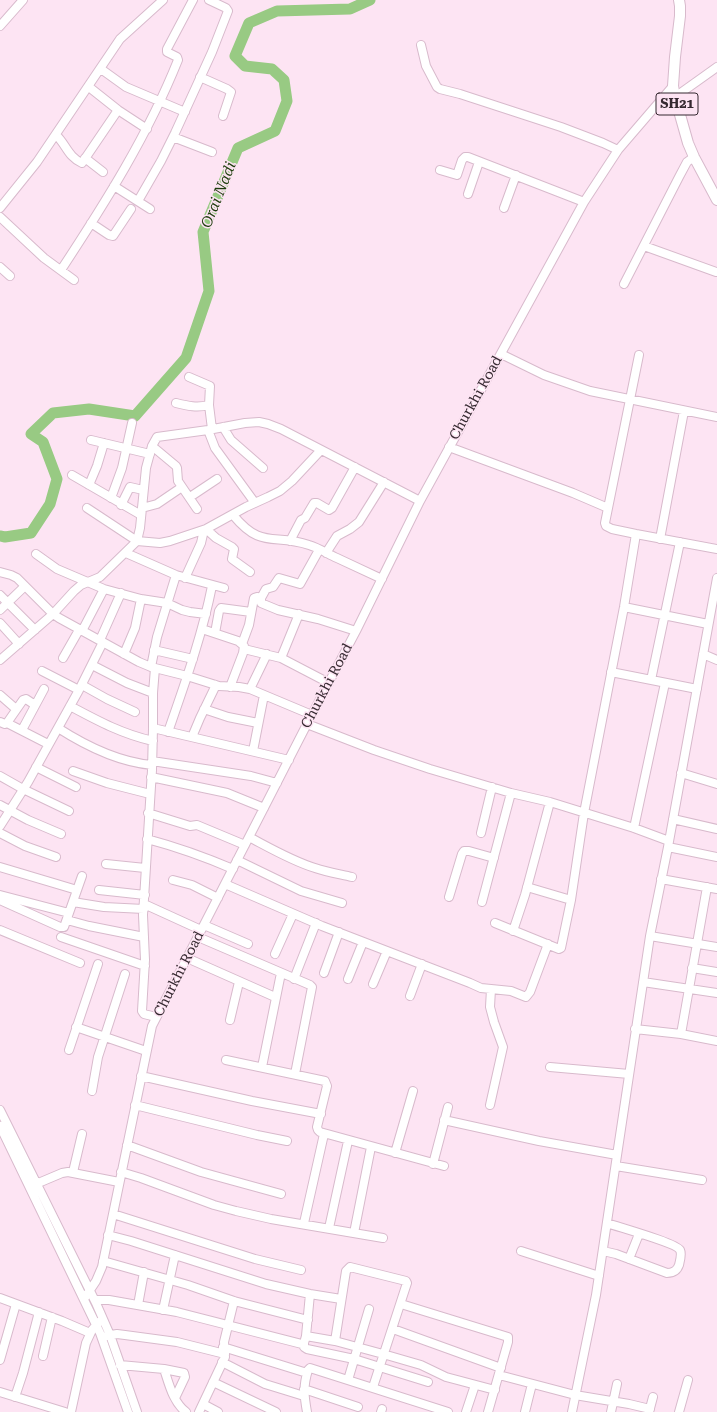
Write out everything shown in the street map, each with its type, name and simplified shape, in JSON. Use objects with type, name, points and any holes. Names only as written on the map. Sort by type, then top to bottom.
[{"type":"main road","name":"SH21","points":[[680,2],[675,57],[674,86],[676,101],[688,143],[717,200]]},
{"type":"street","points":[[0,26],[23,0]]},
{"type":"street","points":[[0,208],[37,162],[120,39],[163,0]]},
{"type":"street","points":[[60,270],[114,186],[147,129],[178,60],[177,57],[168,52],[167,48],[193,0]]},
{"type":"street","points":[[138,201],[161,161],[185,112],[228,11],[220,2],[209,0]]},
{"type":"street","points":[[422,45],[426,66],[437,87],[440,89],[460,94],[561,127],[618,150]]},
{"type":"street","points":[[655,108],[676,101],[717,67]]},
{"type":"street","points":[[101,69],[126,87],[185,112]]},
{"type":"street","points":[[200,77],[231,92],[223,116]]},
{"type":"street","points":[[89,86],[118,110],[147,129]]},
{"type":"street","name":"Churkhi Road","points":[[84,1299],[99,1275],[103,1261],[146,1051],[152,1026],[156,1017],[289,760],[306,724],[356,631],[420,501],[584,202],[618,150],[674,86]]},
{"type":"street","points":[[56,135],[62,140],[68,154],[79,162],[82,162],[118,110]]},
{"type":"street","points":[[173,137],[212,152]]},
{"type":"street","points":[[440,170],[457,175],[463,158],[468,157],[584,202]]},
{"type":"street","points":[[624,284],[687,162],[694,157]]},
{"type":"street","points":[[85,158],[103,172]]},
{"type":"street","points":[[468,194],[479,162]]},
{"type":"street","points":[[504,208],[516,175]]},
{"type":"street","points":[[114,186],[150,209]]},
{"type":"street","points":[[91,223],[109,236],[113,236],[131,209]]},
{"type":"street","points":[[0,217],[44,258],[74,280]]},
{"type":"street","points":[[644,246],[716,272]]},
{"type":"street","points":[[0,267],[10,276]]},
{"type":"street","points":[[500,354],[544,375],[590,391],[717,417]]},
{"type":"street","points":[[639,355],[605,523],[606,526],[612,529],[660,539],[717,549]]},
{"type":"street","points":[[189,377],[210,386],[210,430],[215,448],[255,503]]},
{"type":"street","points":[[176,403],[188,406],[210,405]]},
{"type":"street","points":[[660,539],[684,411]]},
{"type":"street","points":[[0,660],[53,614],[74,591],[88,582],[100,577],[137,542],[142,512],[146,468],[154,440],[157,437],[210,430],[245,422],[259,422],[268,424],[281,429],[420,501]]},
{"type":"street","points":[[111,498],[122,468],[132,423]]},
{"type":"street","points":[[223,427],[231,440],[263,468]]},
{"type":"street","points":[[91,440],[127,449],[151,450],[176,466],[178,471],[177,478],[197,509]]},
{"type":"street","points":[[89,485],[104,443]]},
{"type":"street","points":[[449,447],[573,493],[608,508]]},
{"type":"street","points":[[87,508],[137,542],[160,544],[205,530],[280,491],[292,481],[321,450]]},
{"type":"street","points":[[290,541],[300,522],[305,518],[314,503],[317,503],[329,510],[332,508],[355,468]]},
{"type":"street","points":[[72,475],[121,505],[142,512],[158,504],[182,487]]},
{"type":"street","points":[[190,497],[217,479]]},
{"type":"street","points":[[356,631],[318,619],[262,605],[260,598],[266,589],[273,587],[279,578],[300,584],[322,551],[337,536],[359,522],[384,482]]},
{"type":"street","points":[[121,505],[130,487],[143,490]]},
{"type":"street","points":[[233,515],[240,524],[258,537],[310,545],[382,579]]},
{"type":"street","points":[[205,530],[232,547],[234,549],[232,559],[250,572]]},
{"type":"street","points":[[185,578],[201,543],[205,530]]},
{"type":"street","points":[[495,923],[559,949],[561,948],[571,900],[584,813],[624,607],[636,534]]},
{"type":"street","points":[[651,680],[680,542]]},
{"type":"street","points":[[126,553],[176,575],[212,586],[224,588]]},
{"type":"street","points":[[36,554],[57,569],[104,588],[141,599],[167,603],[182,610],[219,611],[222,608],[251,612]]},
{"type":"street","points":[[0,572],[14,576],[53,614],[124,654],[153,668],[216,685],[250,689],[312,714]]},
{"type":"street","points":[[156,1017],[144,1014],[142,1011],[145,966],[145,868],[153,742],[153,668],[154,650],[176,575]]},
{"type":"street","points":[[572,1412],[599,1276],[650,936],[717,578]]},
{"type":"street","points":[[0,610],[25,586]]},
{"type":"street","points":[[168,732],[193,659],[207,611],[212,586]]},
{"type":"street","points":[[63,658],[81,630],[104,588]]},
{"type":"street","points":[[0,826],[36,767],[80,688],[102,641],[121,593]]},
{"type":"street","points":[[0,595],[35,630]]},
{"type":"street","points":[[230,687],[243,646],[254,598],[260,598]]},
{"type":"street","points":[[124,654],[135,628],[141,599]]},
{"type":"street","points":[[624,607],[708,624]]},
{"type":"street","points":[[214,633],[219,611]]},
{"type":"street","points":[[281,658],[299,614]]},
{"type":"street","points":[[0,623],[19,644]]},
{"type":"street","points":[[202,629],[243,646],[281,658],[329,683]]},
{"type":"street","points":[[154,650],[193,659]]},
{"type":"street","points":[[250,689],[267,654]]},
{"type":"street","points":[[703,654],[717,660]]},
{"type":"street","points":[[92,664],[127,683],[153,693]]},
{"type":"street","points":[[42,671],[135,712]]},
{"type":"street","points":[[611,672],[697,689]]},
{"type":"street","points":[[634,828],[665,683]]},
{"type":"street","points":[[192,737],[216,685]]},
{"type":"street","points":[[22,730],[44,689]]},
{"type":"street","points":[[0,694],[16,709]]},
{"type":"street","points":[[253,751],[264,695]]},
{"type":"street","points":[[35,705],[24,699],[3,723],[22,730],[48,744]]},
{"type":"street","points":[[70,706],[115,730],[153,742]]},
{"type":"street","points":[[204,709],[228,717],[258,724]]},
{"type":"street","points":[[306,724],[374,750],[430,769],[511,793],[550,802],[634,828],[668,844],[717,858]]},
{"type":"street","points":[[58,728],[81,742],[131,762],[152,763],[251,776],[277,783]]},
{"type":"street","points":[[153,728],[289,760]]},
{"type":"street","points":[[36,767],[76,787]]},
{"type":"street","points":[[73,770],[113,785],[150,794]]},
{"type":"street","points":[[681,773],[717,784]]},
{"type":"street","points":[[0,776],[69,811]]},
{"type":"street","points":[[151,777],[227,793],[264,808]]},
{"type":"street","points":[[480,833],[492,787]]},
{"type":"street","points":[[482,902],[511,793]]},
{"type":"street","points":[[513,931],[527,887],[550,802]]},
{"type":"street","points":[[0,805],[61,834]]},
{"type":"street","points":[[148,813],[190,826],[197,825],[245,845]]},
{"type":"street","points":[[673,819],[717,829]]},
{"type":"street","points":[[0,833],[25,846],[56,857]]},
{"type":"street","points":[[249,837],[305,865],[352,877]]},
{"type":"street","points":[[147,839],[205,857],[233,869]]},
{"type":"street","points":[[449,897],[464,851],[494,858]]},
{"type":"street","points":[[237,860],[301,891],[342,903]]},
{"type":"street","points":[[106,864],[145,868]]},
{"type":"street","points":[[0,867],[77,890]]},
{"type":"street","points":[[0,900],[62,928],[64,927],[68,917],[82,876]]},
{"type":"street","points":[[661,879],[717,889]]},
{"type":"street","points":[[173,880],[192,885],[218,898]]},
{"type":"street","points":[[225,884],[293,914],[475,986],[511,991],[526,997],[528,996],[548,944]]},
{"type":"street","points":[[527,887],[571,900]]},
{"type":"street","points":[[681,1034],[707,887]]},
{"type":"street","points":[[100,890],[145,895]]},
{"type":"street","points":[[0,895],[68,917],[89,926],[144,937]]},
{"type":"street","points":[[73,902],[104,907],[144,907],[201,931],[280,973],[310,985],[312,987],[295,1074]]},
{"type":"street","points":[[275,954],[293,914]]},
{"type":"street","points":[[294,979],[316,923]]},
{"type":"street","points":[[0,930],[80,963]]},
{"type":"street","points":[[201,931],[248,944]]},
{"type":"street","points":[[324,973],[339,932]]},
{"type":"street","points":[[650,936],[717,947]]},
{"type":"street","points":[[61,937],[145,966]]},
{"type":"street","points":[[348,979],[363,942]]},
{"type":"street","points":[[373,984],[386,951]]},
{"type":"street","points":[[187,958],[275,997]]},
{"type":"street","points":[[69,1050],[98,964]]},
{"type":"street","points":[[410,996],[422,964]]},
{"type":"street","points":[[692,968],[717,972]]},
{"type":"street","points":[[262,1067],[280,973]]},
{"type":"street","points":[[92,1091],[97,1063],[124,974]]},
{"type":"street","points":[[230,1020],[239,982]]},
{"type":"street","points":[[643,982],[717,993]]},
{"type":"street","points":[[490,1105],[503,1047],[490,1007],[491,989]]},
{"type":"street","points":[[76,1027],[146,1051]]},
{"type":"street","points":[[635,1029],[681,1034],[717,1041]]},
{"type":"street","points":[[226,1060],[322,1079],[327,1083],[318,1130],[324,1134],[348,1141],[444,1166]]},
{"type":"street","points":[[550,1067],[629,1074]]},
{"type":"street","points":[[141,1076],[252,1101],[320,1114]]},
{"type":"street","points":[[395,1153],[413,1091]]},
{"type":"street","points":[[135,1105],[287,1141]]},
{"type":"street","points":[[433,1164],[448,1107]]},
{"type":"street","points":[[0,1110],[103,1319],[106,1336],[128,1412]]},
{"type":"street","points":[[444,1120],[539,1141],[617,1155]]},
{"type":"street","points":[[0,1126],[96,1325],[106,1336],[120,1365],[137,1412]]},
{"type":"street","points":[[73,1172],[82,1134]]},
{"type":"street","points":[[304,1223],[324,1134]]},
{"type":"street","points":[[329,1228],[348,1141]]},
{"type":"street","points":[[127,1145],[201,1172],[281,1194]]},
{"type":"street","points":[[354,1233],[371,1147]]},
{"type":"street","points":[[616,1166],[702,1180]]},
{"type":"street","points":[[36,1184],[62,1173],[73,1172],[119,1182]]},
{"type":"street","points":[[121,1172],[142,1178],[214,1205],[271,1219],[304,1223],[383,1238]]},
{"type":"street","points":[[113,1214],[255,1259],[301,1270]]},
{"type":"street","points":[[602,1251],[616,1254],[667,1274],[676,1271],[681,1254],[678,1248],[665,1242],[607,1223]]},
{"type":"street","points":[[629,1259],[639,1234]]},
{"type":"street","points":[[108,1235],[266,1284],[310,1294],[341,1298]]},
{"type":"street","points":[[522,1251],[599,1276]]},
{"type":"street","points":[[163,1310],[175,1255]]},
{"type":"street","points":[[103,1261],[211,1292],[234,1301],[308,1320]]},
{"type":"street","points":[[334,1341],[346,1270],[350,1267],[406,1281],[408,1285],[383,1354],[373,1387]]},
{"type":"street","points":[[138,1304],[144,1272]]},
{"type":"street","points":[[310,1294],[304,1347],[307,1350],[354,1359],[428,1382]]},
{"type":"street","points":[[0,1298],[90,1333]]},
{"type":"street","points":[[94,1300],[109,1300],[138,1304],[228,1325],[299,1344],[305,1340],[334,1341],[421,1365],[446,1377],[475,1386],[495,1390]]},
{"type":"street","points":[[199,1412],[222,1362],[228,1325],[234,1301]]},
{"type":"street","points":[[0,1360],[16,1304]]},
{"type":"street","points":[[401,1304],[506,1335],[508,1337],[508,1342],[488,1412]]},
{"type":"street","points":[[348,1380],[369,1309]]},
{"type":"street","points":[[15,1397],[39,1312]]},
{"type":"street","points":[[43,1356],[52,1317]]},
{"type":"street","points":[[71,1412],[86,1343],[90,1333],[103,1319]]},
{"type":"street","points":[[393,1329],[532,1384],[575,1395],[614,1401],[650,1411],[653,1397]]},
{"type":"street","points":[[106,1336],[125,1335],[224,1350],[307,1373]]},
{"type":"street","points":[[222,1362],[265,1384],[304,1392],[358,1407]]},
{"type":"street","points":[[120,1365],[181,1372],[185,1375],[175,1398]]},
{"type":"street","points":[[307,1412],[304,1385],[310,1368],[448,1412]]},
{"type":"street","points":[[164,1369],[175,1398],[183,1410],[173,1412]]},
{"type":"street","points":[[681,1412],[688,1380]]},
{"type":"street","points":[[213,1382],[276,1412]]},
{"type":"street","points":[[525,1412],[532,1384]]},
{"type":"street","points":[[611,1412],[617,1384]]},
{"type":"street","points":[[466,1412],[475,1386]]},
{"type":"street","points":[[0,1392],[65,1412]]},
{"type":"street","points":[[203,1404],[218,1412]]},
{"type":"waterway","name":"Orai Nadi","points":[[0,536],[5,537],[31,533],[50,504],[57,479],[43,442],[31,434],[53,413],[89,409],[135,416],[186,358],[209,291],[203,232],[238,148],[275,131],[287,101],[284,80],[272,69],[245,66],[235,56],[249,23],[277,11],[350,9],[370,0]]}]
